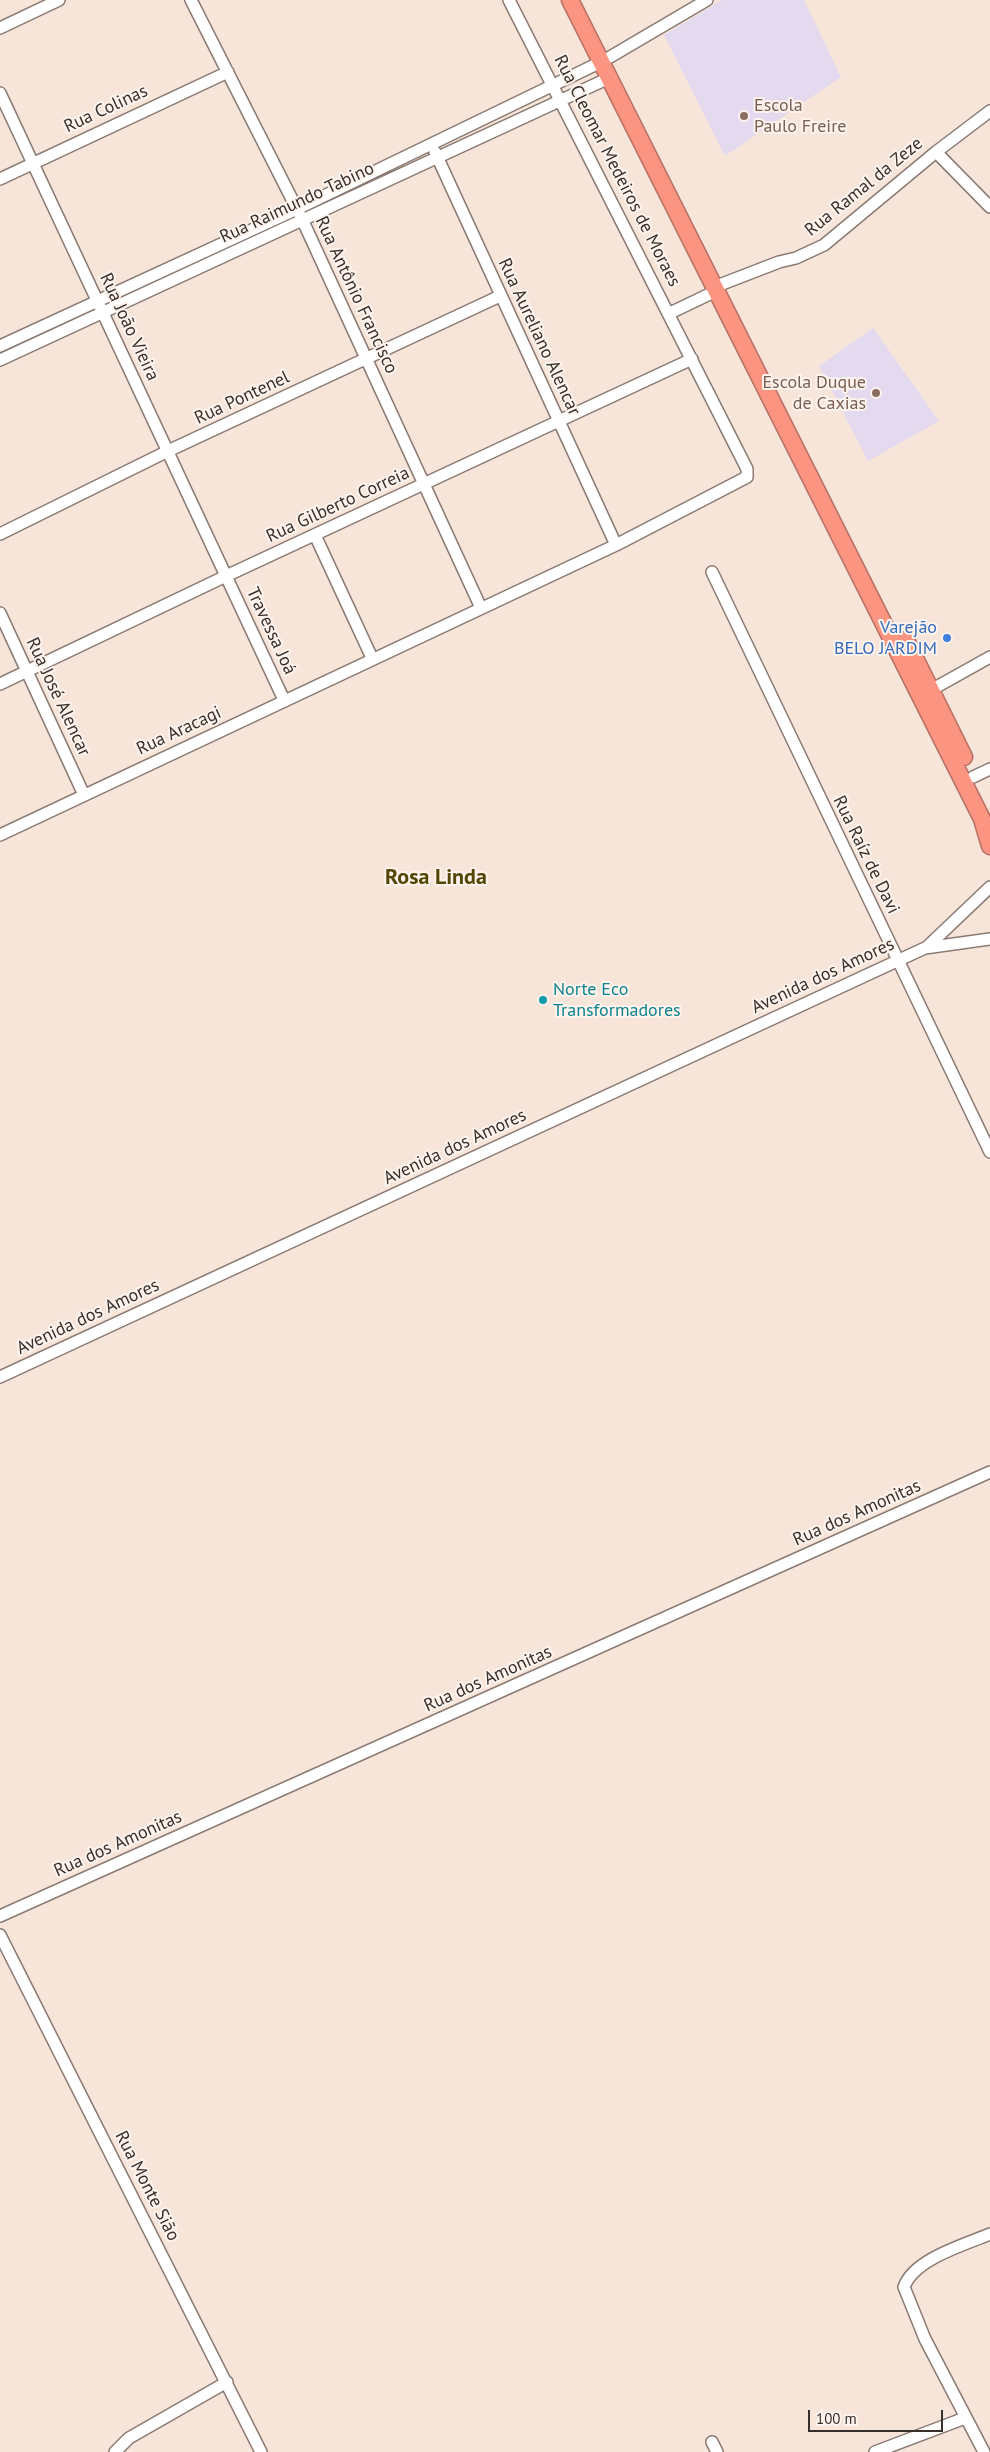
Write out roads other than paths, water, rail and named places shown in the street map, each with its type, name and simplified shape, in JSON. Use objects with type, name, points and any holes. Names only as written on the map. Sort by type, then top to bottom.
[{"type":"highway","points":[[570,0],[605,60],[719,288],[982,819],[990,846]]},
{"type":"highway","points":[[581,0],[605,60],[609,78],[931,690],[990,811]]},
{"type":"street","points":[[0,28],[59,0]]},
{"type":"street","name":"Rua Antônio Francisco","points":[[191,0],[297,208],[482,608]]},
{"type":"street","name":"Rua Cleomar Medeiros de Moraes","points":[[509,0],[692,359]]},
{"type":"street","name":"Rua Raimundo Tabino","points":[[0,346],[297,208],[605,60],[707,0]]},
{"type":"street","name":"Rua Colinas","points":[[0,178],[228,72]]},
{"type":"street","name":"Rua Raimundo Tabino","points":[[0,360],[609,78]]},
{"type":"street","name":"Rua João Vieira","points":[[0,93],[226,576]]},
{"type":"street","name":"Rua Ramal da Zeze","points":[[670,313],[719,288],[778,262],[805,254],[824,245],[936,152],[990,111]]},
{"type":"street","name":"Rua Aureliano Alencar","points":[[431,144],[616,545]]},
{"type":"street","points":[[936,152],[990,207]]},
{"type":"street","points":[[210,249],[215,260]]},
{"type":"street","name":"Rua Pontenel","points":[[0,534],[168,451],[500,296]]},
{"type":"street","points":[[315,535],[372,658],[482,608],[616,545],[744,480],[748,476],[747,468],[692,359]]},
{"type":"street","name":"Rua Gilberto Correia","points":[[0,684],[226,576],[692,359]]},
{"type":"street","name":"Rua Raíz de Davi","points":[[712,572],[990,1152]]},
{"type":"street","name":"Travessa Joá","points":[[226,576],[284,700]]},
{"type":"street","name":"Rua José Alencar","points":[[0,613],[84,795]]},
{"type":"street","name":"Rua Aracagi","points":[[0,834],[372,658]]},
{"type":"street","points":[[931,690],[990,658]]},
{"type":"street","points":[[973,777],[990,769]]},
{"type":"street","name":"Avenida dos Amores","points":[[0,1378],[925,948],[990,887]]},
{"type":"street","name":"Avenida dos Amores","points":[[925,948],[990,939]]},
{"type":"street","name":"Rua dos Amonitas","points":[[0,1916],[990,1472]]},
{"type":"street","name":"Rua Monte Sião","points":[[0,1935],[261,2452]]},
{"type":"street","points":[[984,2452],[925,2339],[904,2287],[912,2274],[922,2265],[990,2234]]},
{"type":"street","points":[[115,2452],[122,2443],[134,2435],[227,2382]]},
{"type":"street","points":[[875,2452],[965,2418]]},
{"type":"place","name":"Escola Paulo Freire","points":[[744,116]]},
{"type":"place","name":"Escola Duque de Caxias","points":[[876,393]]},
{"type":"place","name":"Varejão BELO JARDIM","points":[[947,638]]},
{"type":"place","name":"Norte Eco Transformadores","points":[[543,1000]]},
{"type":"district","name":"Rosa Linda","points":[[436,878]]}]
